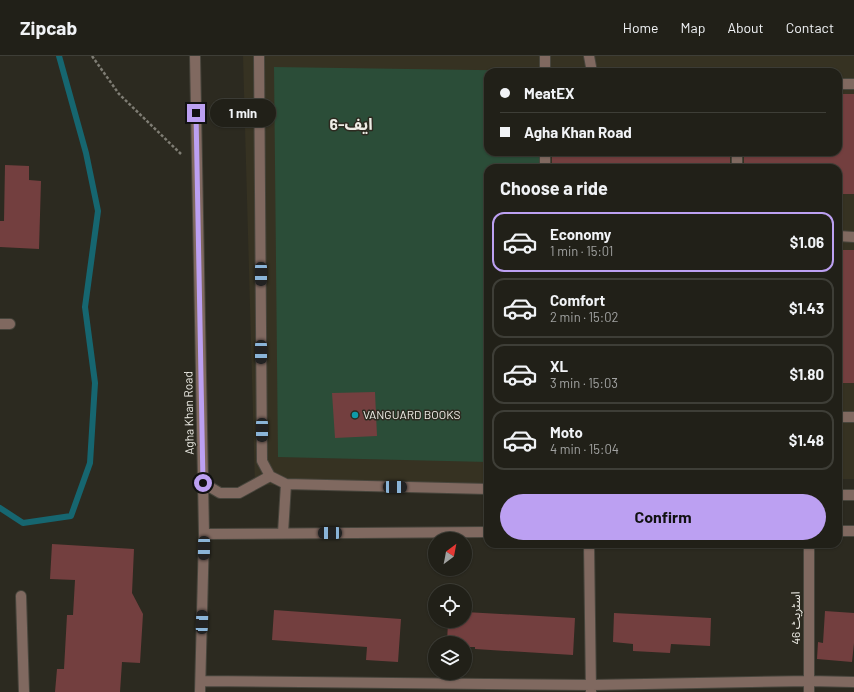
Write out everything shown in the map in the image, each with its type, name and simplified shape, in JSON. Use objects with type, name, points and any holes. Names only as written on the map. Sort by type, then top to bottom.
[{"type":"street","name":"Agha Khan Road","points":[[195,56],[204,534],[200,692]]},
{"type":"street","points":[[259,56],[262,461],[270,476],[286,484],[484,489]]},
{"type":"street","points":[[545,56],[545,68]]},
{"type":"street","points":[[589,56],[591,68]]},
{"type":"street","points":[[842,84],[854,84]]},
{"type":"street","points":[[842,236],[854,237]]},
{"type":"street","points":[[842,417],[854,417]]},
{"type":"street","points":[[203,483],[220,493],[239,493],[270,476]]},
{"type":"street","points":[[283,533],[286,484]]},
{"type":"street","points":[[842,495],[854,495]]},
{"type":"street","points":[[842,531],[854,531]]},
{"type":"street","points":[[204,534],[484,532]]},
{"type":"street","points":[[589,548],[592,689]]},
{"type":"street","name":"اسٹریٹ 46","points":[[809,548],[809,692]]},
{"type":"street","points":[[21,596],[24,692]]},
{"type":"street","points":[[201,681],[418,688],[592,689],[809,681],[854,682]]},
{"type":"path","points":[[92,56],[119,94],[197,169]]},
{"type":"shaded area","points":[[243,56],[854,56],[854,479],[842,479],[842,164],[484,164],[484,483],[255,485]]},
{"type":"green space","points":[[274,67],[484,70],[484,156],[540,156],[540,164],[484,164],[484,462],[278,457]]},
{"type":"building","points":[[842,94],[854,94],[854,194],[842,194],[842,164],[744,164],[744,156],[842,156]]},
{"type":"building","points":[[552,156],[730,156],[730,164],[552,164]]},
{"type":"building","points":[[5,165],[29,166],[29,180],[41,181],[39,249],[0,247],[0,221],[4,221]]},
{"type":"building","points":[[842,250],[854,250],[854,383],[842,383]]},
{"type":"building","name":"VANGUARD BOOKS","points":[[375,392],[377,436],[335,438],[332,393]]},
{"type":"building","points":[[52,544],[134,549],[132,593],[143,614],[140,663],[122,662],[120,692],[55,692],[57,669],[64,669],[67,615],[73,615],[75,580],[50,579]]},
{"type":"building","points":[[274,610],[401,619],[398,662],[366,660],[367,647],[272,640]]},
{"type":"building","points":[[825,611],[854,613],[854,643],[852,662],[817,659],[818,642],[823,643]]},
{"type":"building","points":[[472,612],[575,618],[573,655],[475,649],[475,647],[472,647],[472,636],[447,636],[448,628],[472,628]]},
{"type":"building","points":[[614,613],[711,618],[710,646],[671,644],[670,653],[633,651],[633,644],[613,642]]},
{"type":"waterway","points":[[0,508],[23,523],[71,516],[90,463],[95,383],[85,307],[98,211],[86,153],[59,56]]},
{"type":"place","name":"VANGUARD BOOKS","points":[[355,415]]},
{"type":"district","name":"ایف-6","points":[[351,124]]},
{"type":"route","points":[[196,113],[203,483]]}]
